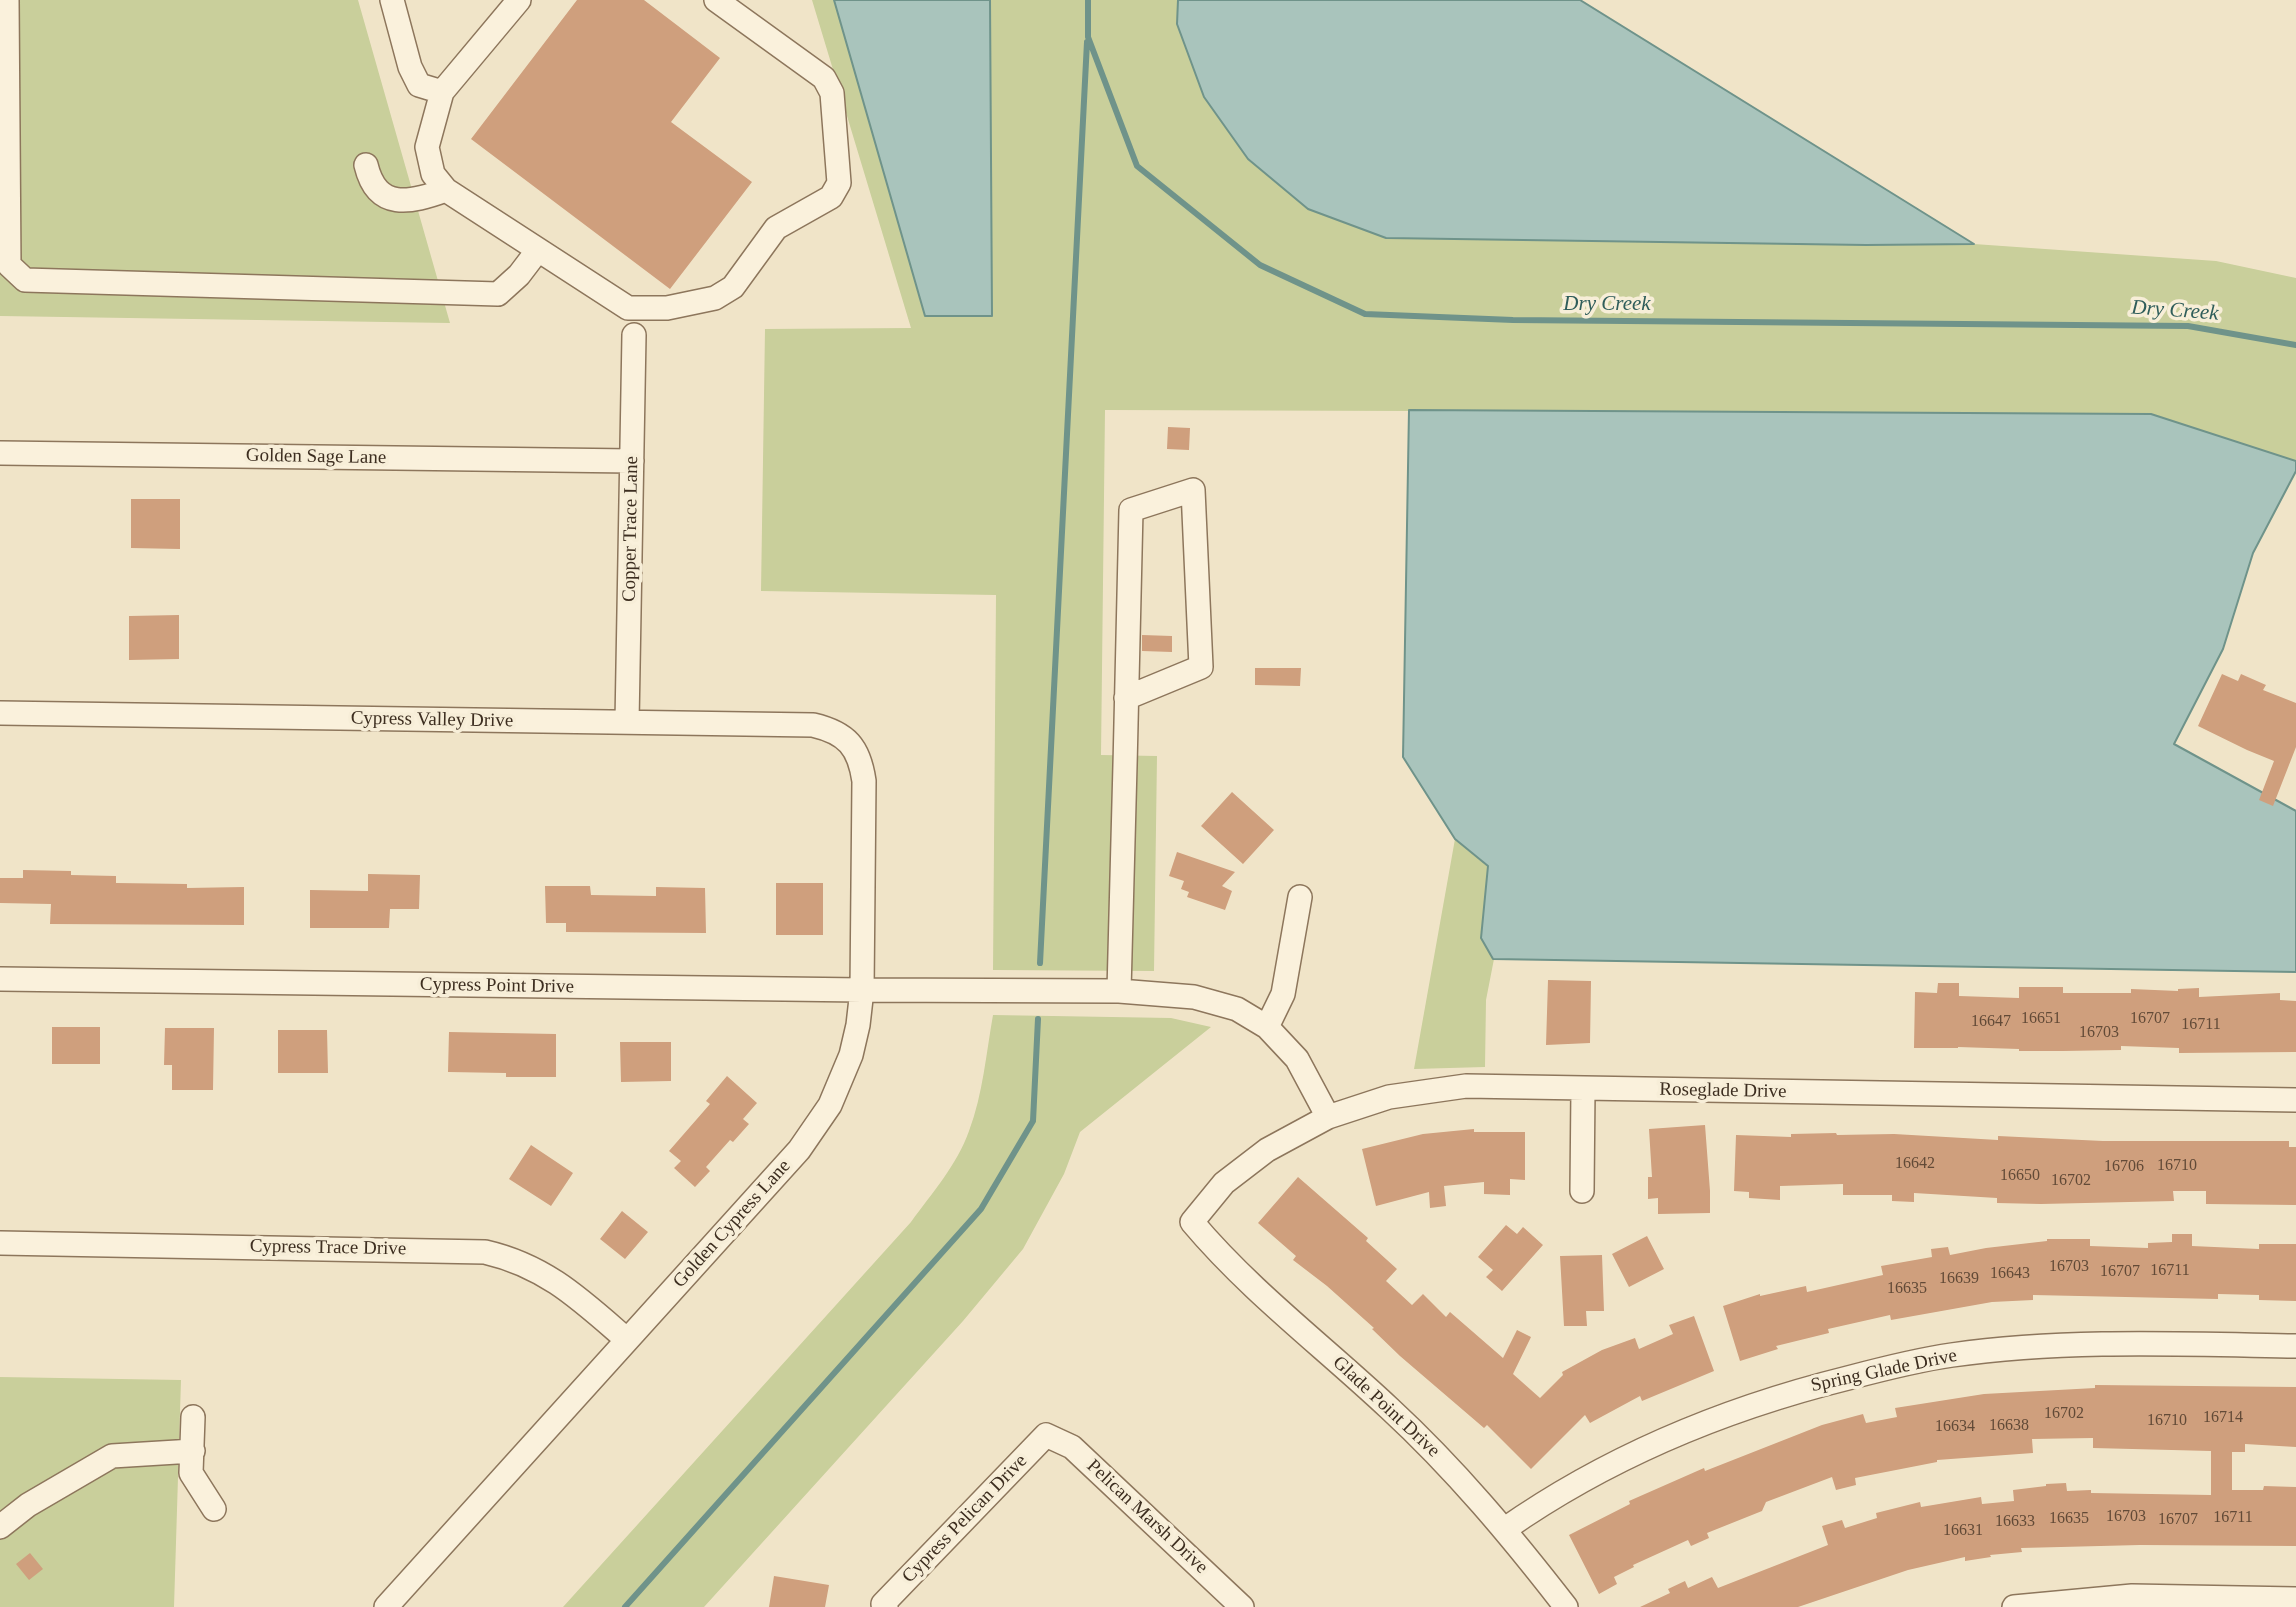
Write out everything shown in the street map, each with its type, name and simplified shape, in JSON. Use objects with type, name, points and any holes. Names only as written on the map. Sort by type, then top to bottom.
[{"type":"street","points":[[6,0],[9,265],[25,280],[498,294],[519,275],[538,250]]},
{"type":"street","points":[[392,0],[410,67],[419,85],[442,92]]},
{"type":"street","points":[[520,0],[442,92],[427,147],[433,174],[446,190],[628,308],[667,308],[715,298],[733,287],[776,228],[831,197],[839,183],[832,93],[824,78],[716,0]]},
{"type":"street","points":[[366,165],[370,183],[394,201],[417,201],[446,190]]},
{"type":"street","name":"Copper Trace Lane","points":[[627,722],[634,335]]},
{"type":"street","name":"Golden Sage Lane","points":[[0,453],[632,461]]},
{"type":"street","points":[[1126,698],[1201,667],[1193,490],[1131,510],[1126,698],[1119,991],[1194,997],[1237,1009],[1267,1027],[1297,1059],[1328,1117]]},
{"type":"street","name":"Cypress Valley Drive","points":[[0,713],[813,725],[845,737],[856,750]]},
{"type":"street","name":"Golden Cypress Lane","points":[[386,1607],[799,1150],[823,1117],[839,1088],[858,1026],[862,990],[864,781],[856,750]]},
{"type":"street","points":[[1267,1027],[1283,994],[1300,897]]},
{"type":"street","name":"Cypress Point Drive","points":[[0,979],[1066,993],[1119,991]]},
{"type":"street","name":"Roseglade Drive","points":[[1192,1222],[1224,1183],[1268,1150],[1328,1117],[1390,1097],[1466,1086],[2296,1100]]},
{"type":"street","points":[[1582,1191],[1583,1089]]},
{"type":"street","name":"Glade Point Drive","points":[[1192,1222],[1222,1258],[1445,1462],[1505,1529],[1566,1607]]},
{"type":"street","name":"Cypress Trace Drive","points":[[0,1243],[485,1252],[508,1257],[547,1275],[568,1289],[627,1340]]},
{"type":"street","name":"Spring Glade Drive","points":[[1505,1529],[1545,1501],[1623,1459],[1718,1418],[1800,1390],[1881,1369],[1950,1355],[2095,1343],[2296,1346]]},
{"type":"street","points":[[193,1416],[191,1473],[214,1509]]},
{"type":"street","name":"Cypress Pelican Drive","points":[[885,1605],[1046,1435]]},
{"type":"street","name":"Pelican Marsh Drive","points":[[1046,1435],[1072,1447],[1083,1456],[1242,1607]]},
{"type":"street","points":[[0,1527],[28,1504],[112,1456],[193,1451]]},
{"type":"street","points":[[2014,1607],[2078,1604],[2132,1596],[2296,1599]]},
{"type":"green space","points":[[0,0],[358,0],[450,323],[0,316]]},
{"type":"green space","points":[[812,0],[1580,0],[1974,244],[2216,261],[2296,278],[2296,471],[2253,553],[2223,649],[2174,744],[2296,811],[2296,972],[1494,959],[1486,1000],[1485,1067],[1414,1069],[1455,839],[1403,757],[1409,411],[1105,410],[1101,755],[1157,756],[1154,971],[993,970],[996,595],[761,591],[765,329],[911,328]]},
{"type":"green space","points":[[993,1015],[1171,1018],[1211,1027],[1080,1132],[1064,1174],[1023,1249],[963,1321],[704,1607],[563,1607],[911,1222],[951,1167],[974,1117]]},
{"type":"green space","points":[[0,1377],[181,1380],[174,1607],[0,1607]]},
{"type":"water","points":[[834,0],[990,0],[992,316],[925,316]]},
{"type":"water","points":[[1178,0],[1580,0],[1974,244],[1866,245],[1386,238],[1308,209],[1248,159],[1204,97],[1177,24]]},
{"type":"water","points":[[1409,410],[2151,414],[2296,461],[2296,471],[2253,553],[2223,649],[2174,744],[2296,811],[2296,972],[1493,959],[1481,938],[1488,866],[1455,839],[1403,757]]},
{"type":"building","points":[[577,0],[644,0],[720,58],[671,122],[752,182],[670,289],[471,139]]},
{"type":"building","points":[[1168,427],[1190,428],[1189,450],[1167,449]]},
{"type":"building","points":[[131,499],[180,499],[180,549],[131,548]]},
{"type":"building","points":[[179,615],[179,659],[129,660],[129,616]]},
{"type":"building","points":[[1142,635],[1172,636],[1172,652],[1142,651]]},
{"type":"building","points":[[1255,668],[1301,668],[1300,686],[1255,685]]},
{"type":"building","points":[[2222,674],[2238,681],[2241,674],[2266,685],[2263,690],[2296,703],[2296,747],[2273,806],[2259,800],[2274,761],[2198,726]]},
{"type":"building","points":[[1232,792],[1274,830],[1243,864],[1201,826]]},
{"type":"building","points":[[1177,852],[1235,872],[1222,886],[1232,891],[1225,910],[1187,897],[1189,892],[1181,889],[1184,881],[1169,876]]},
{"type":"building","points":[[23,870],[116,876],[116,883],[187,884],[187,888],[244,887],[244,925],[50,924],[51,904],[0,903],[0,878],[23,878]]},
{"type":"building","points":[[368,874],[420,875],[419,909],[390,909],[389,928],[310,928],[310,890],[368,891]]},
{"type":"building","points":[[776,883],[823,883],[823,935],[776,935]]},
{"type":"building","points":[[545,886],[590,886],[591,895],[656,896],[656,887],[705,888],[706,933],[566,932],[566,923],[546,923]]},
{"type":"building","points":[[1548,980],[1591,981],[1590,1043],[1546,1045]]},
{"type":"building","points":[[1938,983],[1959,983],[1959,996],[2019,998],[2019,987],[2063,987],[2063,993],[2131,993],[2131,989],[2178,991],[2199,988],[2199,997],[2280,993],[2280,1000],[2296,1001],[2296,1052],[2179,1053],[2179,1048],[2121,1046],[2121,1050],[2063,1051],[1914,1048],[1915,992],[1937,993]]},
{"type":"building","points":[[52,1027],[100,1027],[100,1064],[52,1064]]},
{"type":"building","points":[[165,1028],[214,1028],[213,1090],[172,1090],[172,1065],[164,1065]]},
{"type":"building","points":[[278,1030],[327,1030],[328,1073],[278,1073]]},
{"type":"building","points":[[449,1032],[556,1034],[556,1077],[506,1077],[506,1073],[448,1072]]},
{"type":"building","points":[[620,1042],[671,1042],[671,1081],[621,1082]]},
{"type":"building","points":[[727,1076],[757,1103],[743,1119],[749,1124],[733,1142],[730,1140],[706,1167],[710,1171],[695,1187],[674,1168],[681,1161],[669,1151],[710,1104],[706,1101]]},
{"type":"building","points":[[1705,1125],[1710,1213],[1658,1214],[1658,1198],[1648,1199],[1648,1177],[1652,1177],[1649,1129]]},
{"type":"building","points":[[1474,1129],[1474,1132],[1525,1132],[1525,1180],[1510,1179],[1510,1195],[1484,1194],[1484,1182],[1444,1186],[1446,1206],[1430,1208],[1429,1192],[1376,1206],[1362,1149],[1423,1134]]},
{"type":"building","points":[[1836,1133],[1998,1140],[1998,1136],[2103,1141],[2289,1141],[2289,1147],[2296,1147],[2296,1205],[2206,1204],[2206,1191],[2173,1191],[2174,1201],[2041,1204],[1997,1203],[1997,1198],[1914,1193],[1914,1202],[1892,1201],[1892,1195],[1843,1195],[1843,1184],[1780,1186],[1780,1200],[1749,1198],[1749,1192],[1734,1191],[1736,1135],[1791,1137],[1791,1134]]},
{"type":"building","points":[[531,1145],[573,1173],[551,1206],[509,1179]]},
{"type":"building","points":[[1298,1177],[1368,1238],[1366,1241],[1397,1269],[1386,1281],[1412,1305],[1423,1294],[1446,1317],[1450,1312],[1503,1358],[1517,1330],[1531,1337],[1513,1374],[1540,1398],[1563,1375],[1562,1372],[1602,1350],[1635,1338],[1639,1349],[1673,1334],[1669,1325],[1694,1316],[1714,1371],[1642,1401],[1640,1396],[1590,1423],[1585,1415],[1531,1469],[1487,1425],[1484,1428],[1400,1356],[1372,1329],[1374,1328],[1327,1286],[1293,1260],[1296,1256],[1258,1223]]},
{"type":"building","points":[[622,1211],[648,1232],[625,1259],[600,1239]]},
{"type":"building","points":[[1506,1225],[1517,1234],[1523,1227],[1543,1245],[1502,1291],[1486,1277],[1493,1270],[1478,1257]]},
{"type":"building","points":[[2172,1234],[2192,1234],[2192,1246],[2259,1249],[2259,1244],[2296,1244],[2296,1301],[2259,1300],[2259,1295],[2218,1294],[2218,1299],[2033,1295],[2033,1300],[1992,1302],[1891,1320],[1890,1315],[1828,1329],[1829,1333],[1776,1346],[1778,1349],[1740,1361],[1723,1306],[1760,1294],[1806,1286],[1807,1292],[1883,1275],[1881,1266],[1932,1257],[1931,1249],[1948,1247],[1950,1255],[2047,1239],[2090,1239],[2090,1246],[2148,1248],[2148,1243],[2172,1242]]},
{"type":"building","points":[[1647,1236],[1664,1269],[1629,1287],[1612,1254]]},
{"type":"building","points":[[1602,1255],[1604,1311],[1586,1311],[1587,1326],[1564,1326],[1560,1256]]},
{"type":"building","points":[[2095,1385],[2296,1387],[2296,1447],[2245,1444],[2245,1452],[2232,1452],[2232,1490],[2263,1490],[2264,1486],[2296,1487],[2296,1546],[2140,1545],[2021,1548],[2022,1552],[1965,1561],[1965,1557],[1908,1570],[1798,1607],[1640,1607],[1670,1593],[1668,1589],[1685,1581],[1688,1588],[1712,1577],[1718,1588],[1828,1545],[1822,1526],[1842,1520],[1845,1528],[1877,1518],[1876,1513],[1920,1502],[1921,1507],[1981,1497],[1982,1504],[2014,1501],[2013,1490],[2066,1483],[2067,1491],[2091,1490],[2091,1493],[2211,1495],[2211,1451],[2093,1448],[2093,1438],[2032,1439],[2033,1453],[1937,1460],[1855,1478],[1856,1485],[1836,1490],[1832,1477],[1766,1502],[1762,1511],[1707,1533],[1709,1538],[1691,1546],[1688,1540],[1633,1565],[1634,1567],[1614,1577],[1617,1584],[1599,1594],[1569,1535],[1630,1504],[1629,1501],[1704,1468],[1705,1471],[1822,1425],[1863,1414],[1866,1423],[1897,1417],[1895,1408],[1984,1394],[2095,1388]]},
{"type":"building","points":[[30,1553],[43,1569],[29,1580],[16,1564]]},
{"type":"building","points":[[774,1576],[829,1585],[825,1607],[769,1607]]},
{"type":"waterway","name":"Dry Creek","points":[[1088,0],[1088,37],[1137,166],[1260,265],[1365,314],[1513,320],[2188,326],[2296,345]]},
{"type":"waterway","points":[[1040,963],[1087,42]]},
{"type":"waterway","points":[[625,1607],[981,1209],[1033,1121],[1038,1019]]}]
